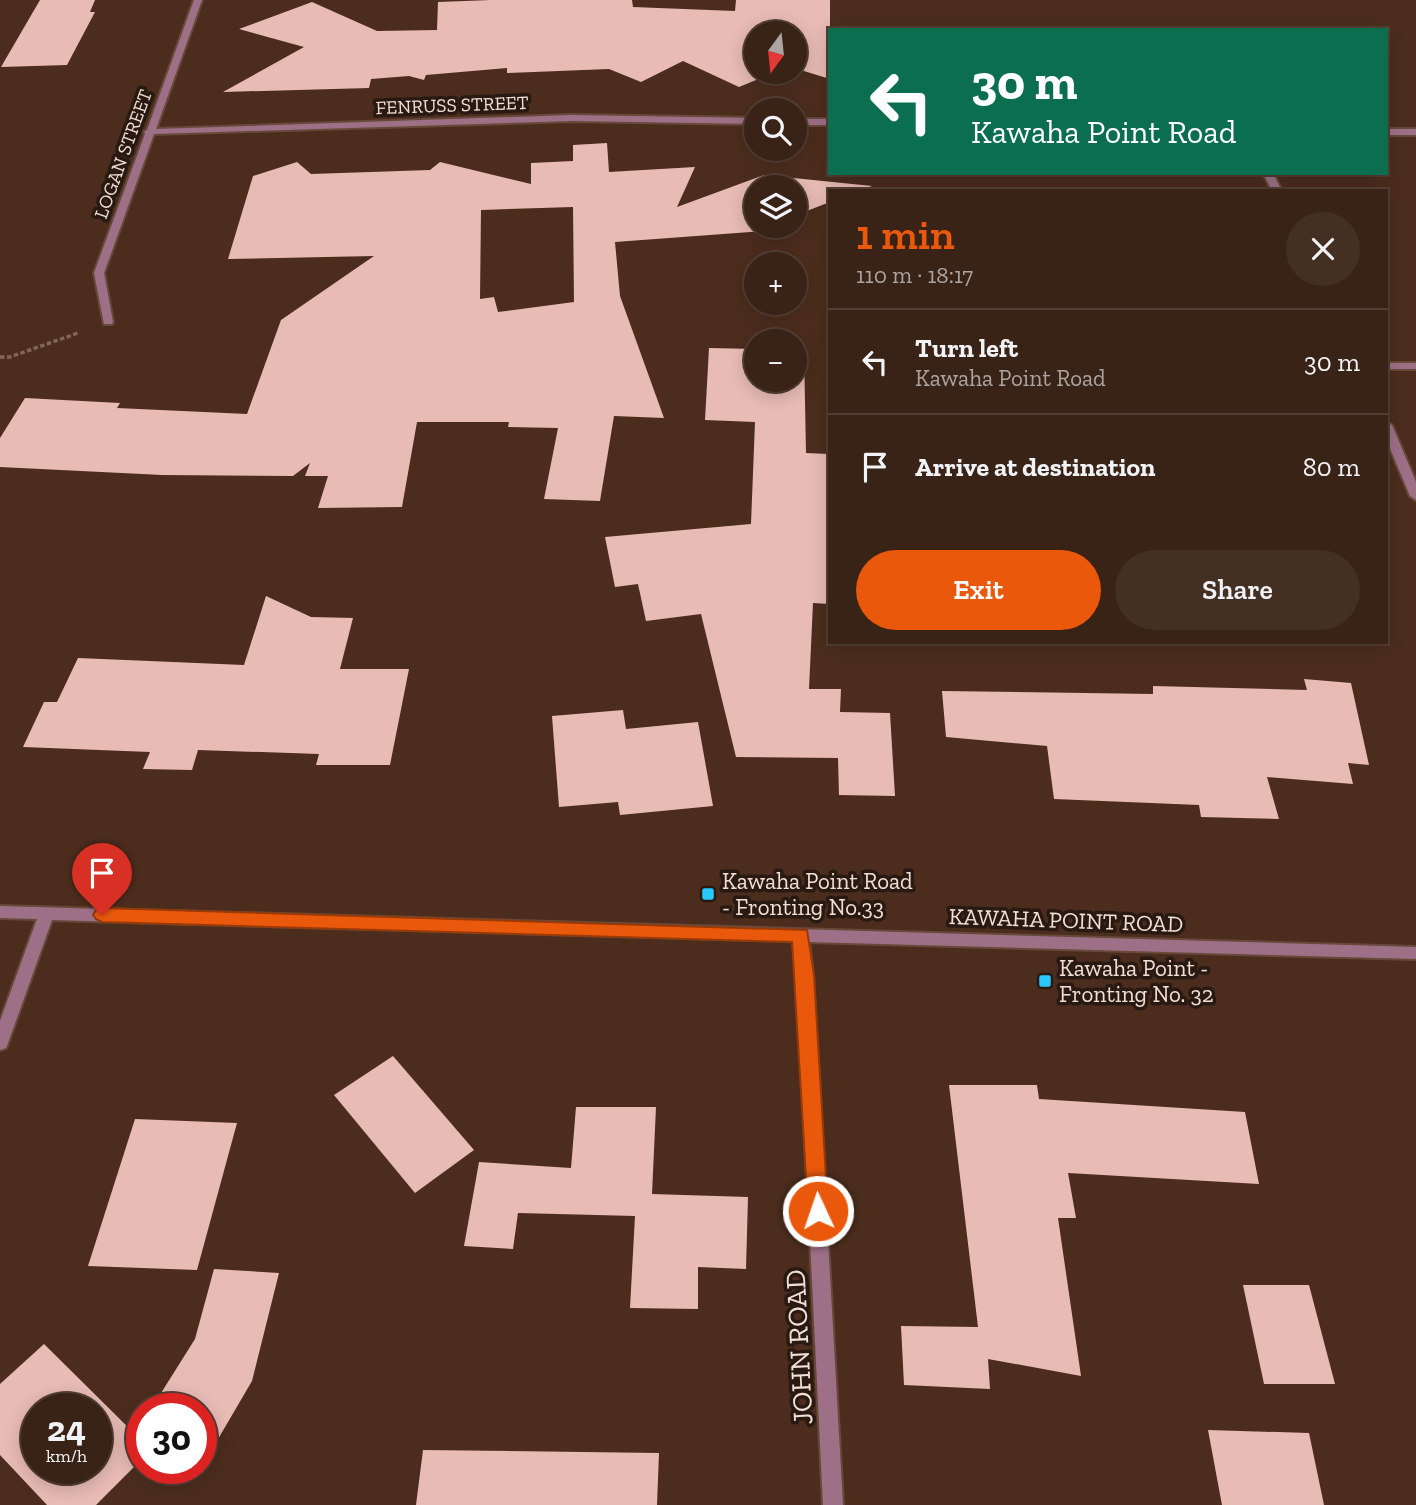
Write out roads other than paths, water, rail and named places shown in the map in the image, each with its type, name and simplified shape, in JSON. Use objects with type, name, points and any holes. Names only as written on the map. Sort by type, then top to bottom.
[{"type":"street","name":"LOGAN STREET","points":[[108,322],[99,273],[198,0]]},
{"type":"street","name":"FENRUSS STREET","points":[[149,132],[572,118],[744,121]]},
{"type":"street","points":[[807,122],[828,122]]},
{"type":"street","points":[[1388,132],[1416,132]]},
{"type":"street","points":[[1388,366],[1416,366]]},
{"type":"street","points":[[1388,430],[1416,496]]},
{"type":"street","name":"KAWAHA POINT ROAD","points":[[0,912],[1416,953]]},
{"type":"street","points":[[0,1043],[47,913]]},
{"type":"street","name":"JOHN ROAD","points":[[800,935],[805,975],[833,1505]]},
{"type":"place","name":"Kawaha Point Road - Fronting No.33","points":[[708,894]]},
{"type":"place","name":"Kawaha Point - Fronting No. 32","points":[[1045,981]]}]
